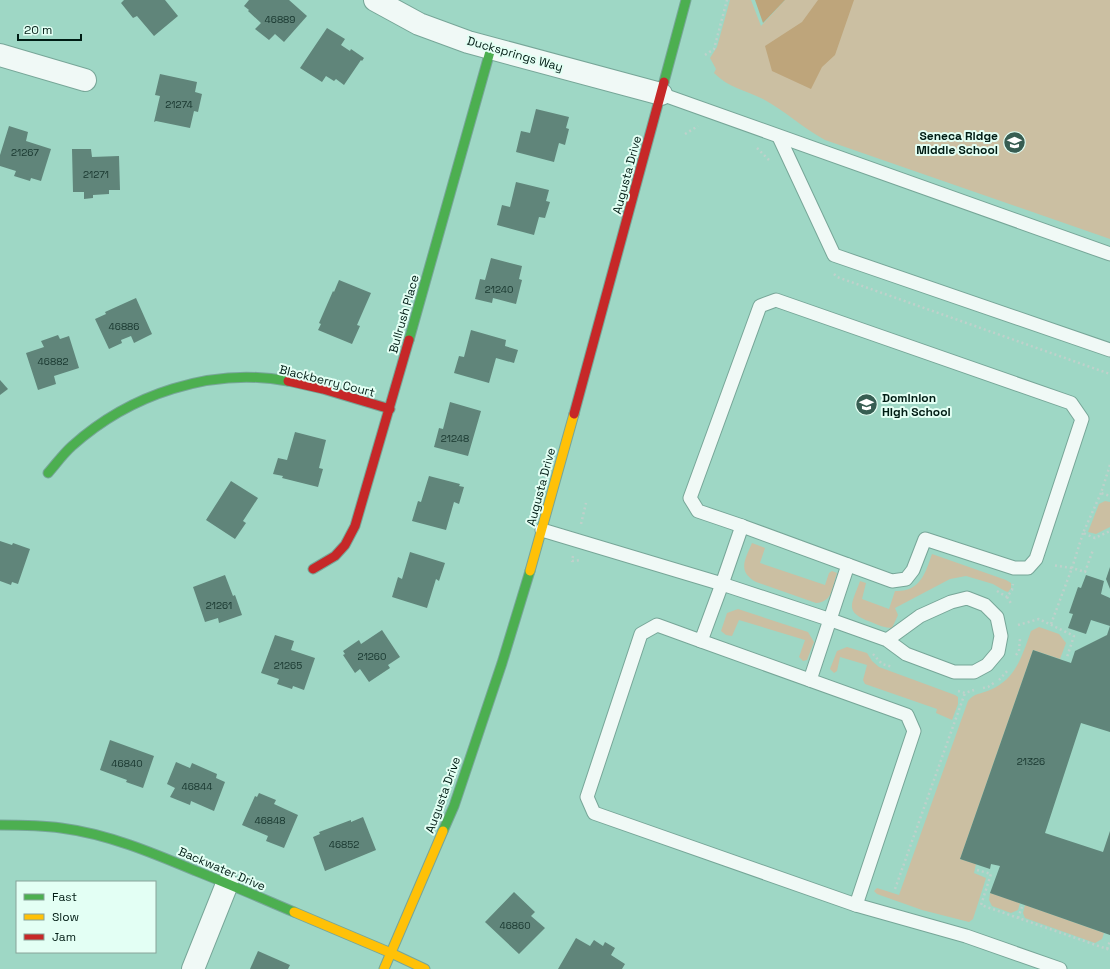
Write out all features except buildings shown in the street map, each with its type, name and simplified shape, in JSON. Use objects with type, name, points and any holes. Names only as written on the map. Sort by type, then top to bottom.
[{"type":"street","name":"Ducksprings Way","points":[[375,0],[419,24],[468,42],[661,94]]},
{"type":"street","name":"Augusta Drive","points":[[384,969],[454,806],[502,663],[542,530],[686,0]]},
{"type":"street","name":"Bullrush Place","points":[[313,569],[335,556],[345,545],[355,526],[390,409],[491,48]]},
{"type":"street","points":[[0,54],[85,80]]},
{"type":"street","name":"Blackberry Court","points":[[48,472],[72,446],[113,414],[144,398],[177,387],[211,380],[246,378],[280,380],[298,383],[390,409]]},
{"type":"street","name":"Backwater Drive","points":[[0,825],[56,827],[107,837],[151,852],[391,953],[425,969]]},
{"type":"street","points":[[193,969],[227,884]]},
{"type":"lane","points":[[661,94],[1110,254]]},
{"type":"lane","points":[[778,136],[834,255],[1110,350]]},
{"type":"lane","points":[[776,300],[1071,403],[1082,419],[1036,560],[1028,568],[1014,568],[925,539],[913,570],[906,579],[892,581],[742,526],[698,511],[690,498],[760,306],[776,300]]},
{"type":"lane","points":[[701,641],[742,526]]},
{"type":"lane","points":[[542,530],[722,584],[831,620],[887,640],[906,654],[954,672],[974,672],[988,665],[998,652],[1000,636],[997,617],[985,605],[967,598],[951,602],[920,616],[887,640]]},
{"type":"lane","points":[[810,680],[848,565]]},
{"type":"lane","points":[[856,904],[914,731],[907,715],[657,626],[641,634],[587,797],[594,813],[856,904],[966,936],[1060,969]]},
{"type":"path","points":[[705,55],[714,49],[728,0]]},
{"type":"path","points":[[1051,624],[1072,568],[1083,533],[1101,493],[1110,465]]},
{"type":"path","points":[[1101,493],[1110,496]]},
{"type":"path","points":[[1083,533],[1095,538],[1110,531]]},
{"type":"path","points":[[1072,568],[1085,572],[1093,550]]},
{"type":"path","points":[[1018,626],[1039,619],[1074,636],[1067,657]]},
{"type":"path","points":[[895,889],[965,693]]},
{"type":"path","points":[[977,870],[991,874],[982,905],[1109,949],[1110,941]]},
{"type":"path","points":[[1018,918],[1022,907]]},
{"type":"shaded area","name":"Seneca Ridge Middle School","points":[[730,0],[751,0],[761,26],[785,0],[1110,0],[1110,239],[825,140],[763,99],[725,82],[714,73],[716,69],[710,58],[717,47]]},
{"type":"shaded area","points":[[755,0],[785,0],[763,23]]},
{"type":"shaded area","points":[[818,0],[854,0],[835,55],[822,67],[811,89],[772,71],[765,46],[802,22]]},
{"type":"shaded area","points":[[1105,501],[1110,502],[1110,527],[1096,534],[1088,532],[1099,504]]},
{"type":"shaded area","points":[[752,543],[765,548],[760,563],[825,585],[829,573],[832,571],[837,573],[829,597],[822,602],[816,603],[756,582],[750,578],[746,574],[744,565]]},
{"type":"shaded area","points":[[932,554],[1006,580],[1011,583],[1011,588],[1008,592],[993,584],[966,576],[950,579],[895,608],[898,615],[892,628],[882,626],[856,615],[852,606],[860,581],[866,583],[862,599],[889,609],[895,591],[903,591],[916,585],[924,575]]},
{"type":"shaded area","points":[[738,609],[808,632],[814,642],[807,660],[803,661],[799,657],[805,640],[739,620],[732,636],[726,635],[721,631],[727,613]]},
{"type":"shaded area","points":[[1039,627],[1059,634],[1066,643],[1060,659],[1033,650],[960,859],[976,864],[974,873],[986,878],[973,919],[969,922],[922,910],[877,894],[874,891],[877,888],[899,895],[968,701],[973,696],[990,690],[1006,680],[1017,666],[1031,631]]},
{"type":"shaded area","points":[[847,647],[867,653],[872,661],[879,667],[958,697],[958,704],[952,720],[936,713],[937,709],[865,684],[863,680],[867,665],[840,657],[837,671],[834,673],[830,669],[837,651]]},
{"type":"shaded area","points":[[990,893],[1020,903],[1018,910],[1011,913],[992,906],[989,900]]},
{"type":"shaded area","points":[[1025,905],[1104,933],[1102,939],[1095,943],[1025,918],[1023,913]]},
{"type":"traffic: fast","points":[[664,82],[686,0]]},
{"type":"traffic: fast","points":[[409,340],[491,48]]},
{"type":"traffic: fast","points":[[48,473],[72,446],[95,428],[119,412],[146,399],[173,389],[201,382],[230,378],[259,378],[288,381]]},
{"type":"traffic: fast","points":[[443,831],[454,806],[502,663],[530,571]]},
{"type":"traffic: fast","points":[[0,825],[61,828],[113,839],[233,886],[294,912]]},
{"type":"traffic: slow","points":[[530,571],[574,414]]},
{"type":"traffic: slow","points":[[384,969],[443,831]]},
{"type":"traffic: slow","points":[[294,912],[425,969]]},
{"type":"traffic: jam","points":[[574,414],[664,82]]},
{"type":"traffic: jam","points":[[313,569],[335,556],[345,545],[355,526],[409,340]]},
{"type":"traffic: jam","points":[[288,381],[323,389],[390,409]]},
{"type":"place","name":"Seneca Ridge Middle School","points":[[1014,143]]},
{"type":"place","name":"Dominion High School","points":[[867,405]]}]
